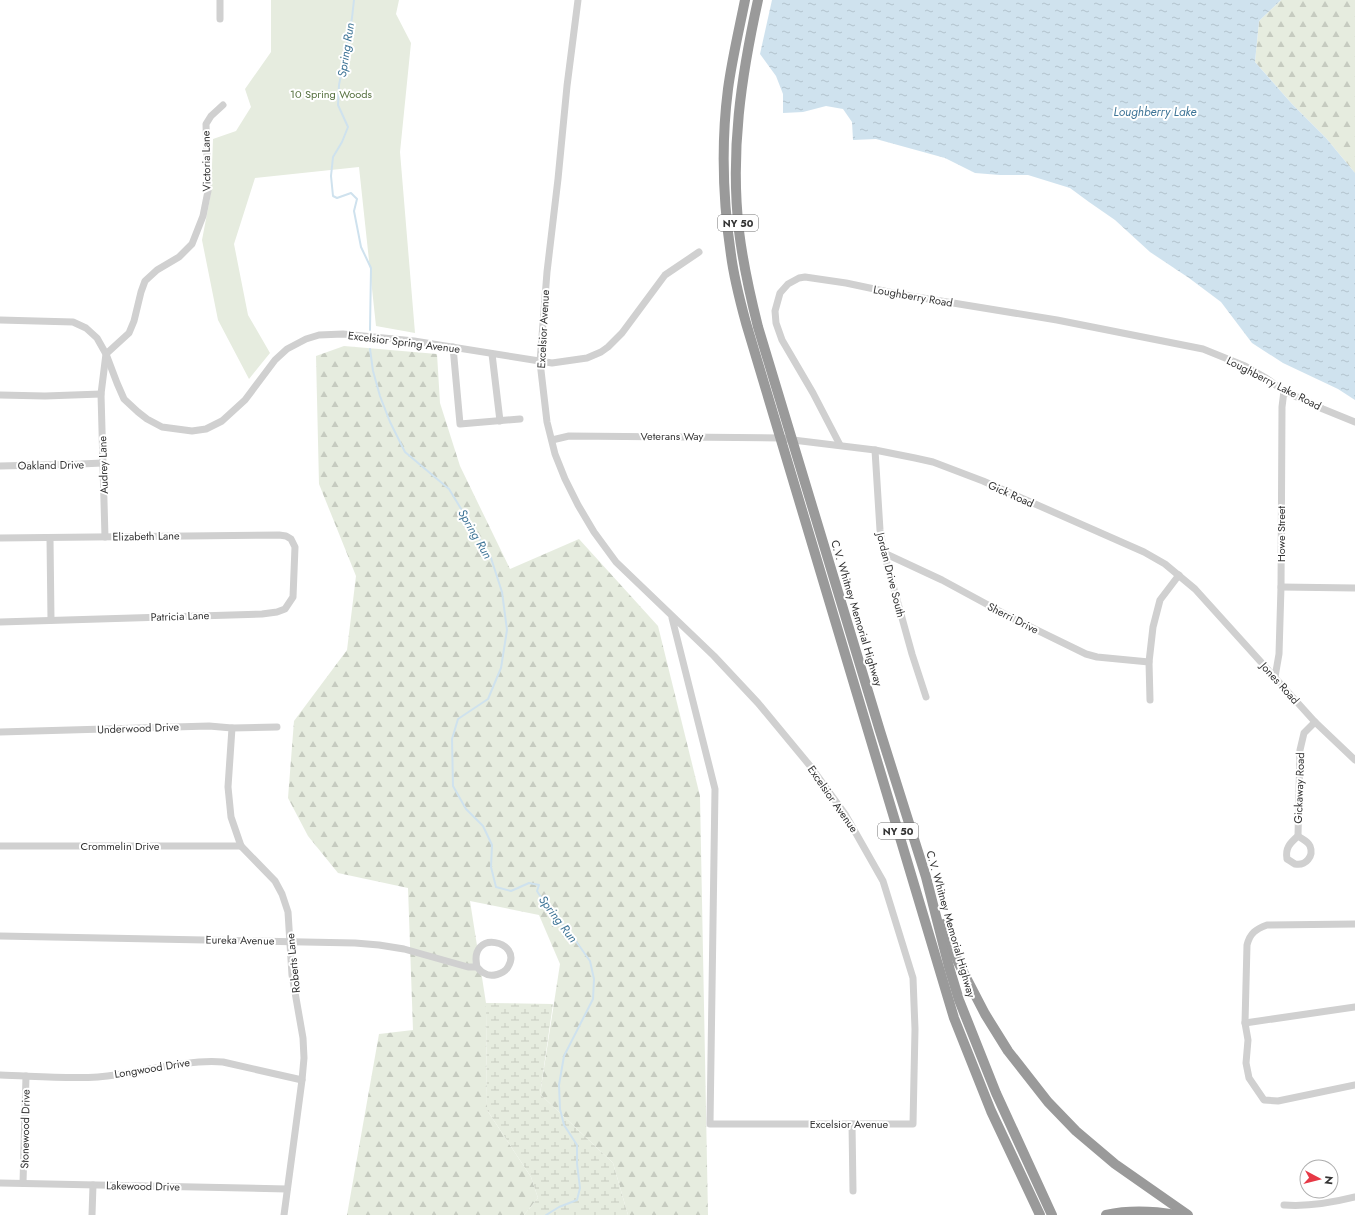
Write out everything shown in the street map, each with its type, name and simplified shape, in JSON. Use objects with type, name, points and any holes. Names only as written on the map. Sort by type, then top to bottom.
[{"type":"highway","name":"C.V. Whitney Memorial Highway","points":[[745,0],[734,48],[726,108],[724,171],[731,256],[746,323],[954,1018],[991,1111],[1040,1215]]},
{"type":"highway","name":"C.V. Whitney Memorial Highway","points":[[758,0],[748,43],[739,106],[736,169],[738,224],[748,286],[782,410],[793,440],[880,731],[926,877],[959,1000],[994,1086],[1052,1215]]},
{"type":"highway","points":[[926,877],[958,962],[996,1033],[1028,1078],[1062,1117],[1101,1152],[1129,1174],[1188,1215]]},
{"type":"highway","points":[[1029,1192],[1031,1215]]},
{"type":"highway","points":[[1106,1215],[1118,1212],[1134,1211],[1176,1215]]},
{"type":"street","points":[[220,0],[220,20]]},
{"type":"street","name":"Excelsior Avenue","points":[[578,0],[547,272],[540,362],[546,422],[555,454],[578,505],[594,532],[616,562],[672,618],[714,656],[758,703],[811,767],[845,814],[884,880],[913,978],[915,1029],[913,1124],[710,1124],[715,789],[672,618]]},
{"type":"street","name":"Victoria Lane","points":[[106,354],[129,333],[134,321],[145,281],[157,270],[179,256],[192,244],[203,216],[208,191],[206,124],[211,116],[223,105]]},
{"type":"street","name":"Excelsior Spring Avenue","points":[[0,320],[73,322],[86,328],[97,338],[106,354],[124,399],[147,420],[162,427],[192,431],[206,429],[222,421],[245,400],[275,360],[287,349],[306,339],[319,335],[343,334],[414,341],[540,362],[569,362],[587,358],[602,352],[622,333],[665,274],[699,252]]},
{"type":"street","name":"Loughberry Road","points":[[840,445],[813,392],[782,340],[776,323],[775,311],[780,293],[788,284],[799,278],[806,277],[846,283],[898,294],[1057,320],[1177,343],[1203,349],[1216,354]]},
{"type":"street","points":[[453,347],[460,424],[520,420]]},
{"type":"street","points":[[0,395],[45,396],[101,394],[106,354]]},
{"type":"street","points":[[492,354],[500,421]]},
{"type":"street","name":"Loughberry Lake Road","points":[[1216,354],[1244,366],[1266,378],[1284,391],[1355,422]]},
{"type":"street","name":"Howe Street","points":[[1275,677],[1279,654],[1282,407],[1284,391]]},
{"type":"street","name":"Audrey Lane","points":[[101,394],[105,537]]},
{"type":"street","name":"Veterans Way","points":[[552,440],[569,436],[781,438],[793,440]]},
{"type":"street","name":"Gick Road","points":[[793,440],[875,450],[915,458],[933,462],[983,481],[1144,552],[1165,564],[1208,602]]},
{"type":"street","name":"Jordan Drive South","points":[[875,450],[880,530],[884,554],[912,654],[926,697]]},
{"type":"street","name":"Oakland Drive","points":[[0,466],[102,462]]},
{"type":"street","name":"Elizabeth Lane","points":[[0,538],[279,534],[291,539]]},
{"type":"street","points":[[50,538],[51,620]]},
{"type":"street","name":"Patricia Lane","points":[[0,622],[255,614],[277,612],[285,609],[293,597],[295,547],[291,539]]},
{"type":"street","name":"Sherri Drive","points":[[884,554],[942,580],[1014,619],[1086,654],[1097,657],[1149,662]]},
{"type":"street","points":[[1150,700],[1149,662],[1153,627],[1160,600],[1179,575]]},
{"type":"street","points":[[1281,586],[1355,588]]},
{"type":"street","name":"Jones Road","points":[[1208,602],[1315,722],[1355,760]]},
{"type":"street","name":"Gickaway Road","points":[[1298,836],[1300,750],[1304,733],[1315,722]]},
{"type":"street","name":"Underwood Drive","points":[[0,732],[208,726],[232,728],[277,727]]},
{"type":"street","name":"Roberts Lane","points":[[232,728],[228,787],[231,818],[241,846],[275,880],[282,894],[288,912],[292,975],[303,1038],[304,1058],[302,1080],[284,1215]]},
{"type":"street","name":"Crommelin Drive","points":[[0,846],[241,846]]},
{"type":"street","points":[[1355,924],[1267,925],[1258,928],[1252,933],[1248,939],[1247,946],[1245,1023],[1248,1040],[1246,1063],[1249,1078],[1264,1100],[1278,1101],[1355,1085]]},
{"type":"street","name":"Eureka Avenue","points":[[0,936],[355,943],[404,949],[451,963],[468,967],[477,967],[484,974],[491,975],[504,972],[510,960],[509,952],[505,946],[498,942],[490,942],[482,946],[477,951],[475,959],[477,967]]},
{"type":"street","points":[[1245,1023],[1355,1007]]},
{"type":"street","name":"Longwood Drive","points":[[0,1075],[63,1078],[99,1077],[187,1063],[212,1061],[223,1062],[302,1080]]},
{"type":"street","name":"Stonewood Drive","points":[[24,1183],[26,1076]]},
{"type":"street","points":[[852,1124],[853,1191]]},
{"type":"street","name":"Lakewood Drive","points":[[0,1183],[287,1189]]},
{"type":"street","points":[[92,1215],[93,1184]]},
{"type":"street","points":[[1284,1205],[1314,1205],[1355,1197]]},
{"type":"green space","name":"10 Spring Woods","points":[[271,0],[399,0],[396,14],[411,43],[400,152],[415,333],[376,326],[359,167],[255,178],[234,244],[248,315],[270,353],[249,379],[218,320],[202,240],[211,193],[213,139],[236,131],[251,107],[245,89],[271,52]]},
{"type":"green space","points":[[1281,0],[1355,0],[1355,173],[1326,138],[1292,104],[1255,62],[1259,21]]},
{"type":"green space","points":[[344,346],[437,354],[440,403],[460,466],[510,569],[579,539],[658,626],[700,796],[708,1215],[628,1215],[613,1163],[540,1094],[560,964],[539,915],[470,901],[486,1003],[487,1110],[531,1177],[538,1198],[524,1215],[347,1215],[379,1034],[413,1030],[408,888],[338,873],[308,836],[288,798],[294,721],[347,650],[356,576],[319,484],[316,356]]},
{"type":"green space","points":[[486,1003],[553,1004],[540,1094],[613,1163],[628,1215],[524,1215],[538,1198],[531,1177],[487,1110]]},
{"type":"water","name":"Loughberry Lake","points":[[772,0],[1281,0],[1259,21],[1255,62],[1292,104],[1326,138],[1355,173],[1355,400],[1338,389],[1283,363],[1252,343],[1221,302],[1150,252],[1115,220],[1070,188],[1028,175],[975,173],[945,158],[876,139],[853,140],[852,122],[843,109],[826,106],[803,112],[783,113],[783,94],[776,76],[760,54]]},
{"type":"waterway","name":"Spring Run","points":[[354,0],[339,85],[338,105],[348,127],[342,142],[333,157],[331,176],[333,196],[337,198],[351,193],[357,199],[354,211],[361,247],[371,268],[370,330]]},
{"type":"waterway","name":"Spring Run","points":[[370,349],[373,371],[380,396],[390,422],[405,452],[449,489],[491,558],[502,592],[507,630],[501,668],[488,699],[458,719],[452,739],[453,786],[466,809],[483,826],[492,845],[491,867],[496,887],[511,891],[529,883],[539,885],[537,891],[544,902],[573,937],[590,961],[594,979],[593,999],[564,1056],[559,1085],[560,1109],[564,1125],[577,1145],[577,1164],[580,1188],[577,1200],[559,1207],[546,1215]]}]
